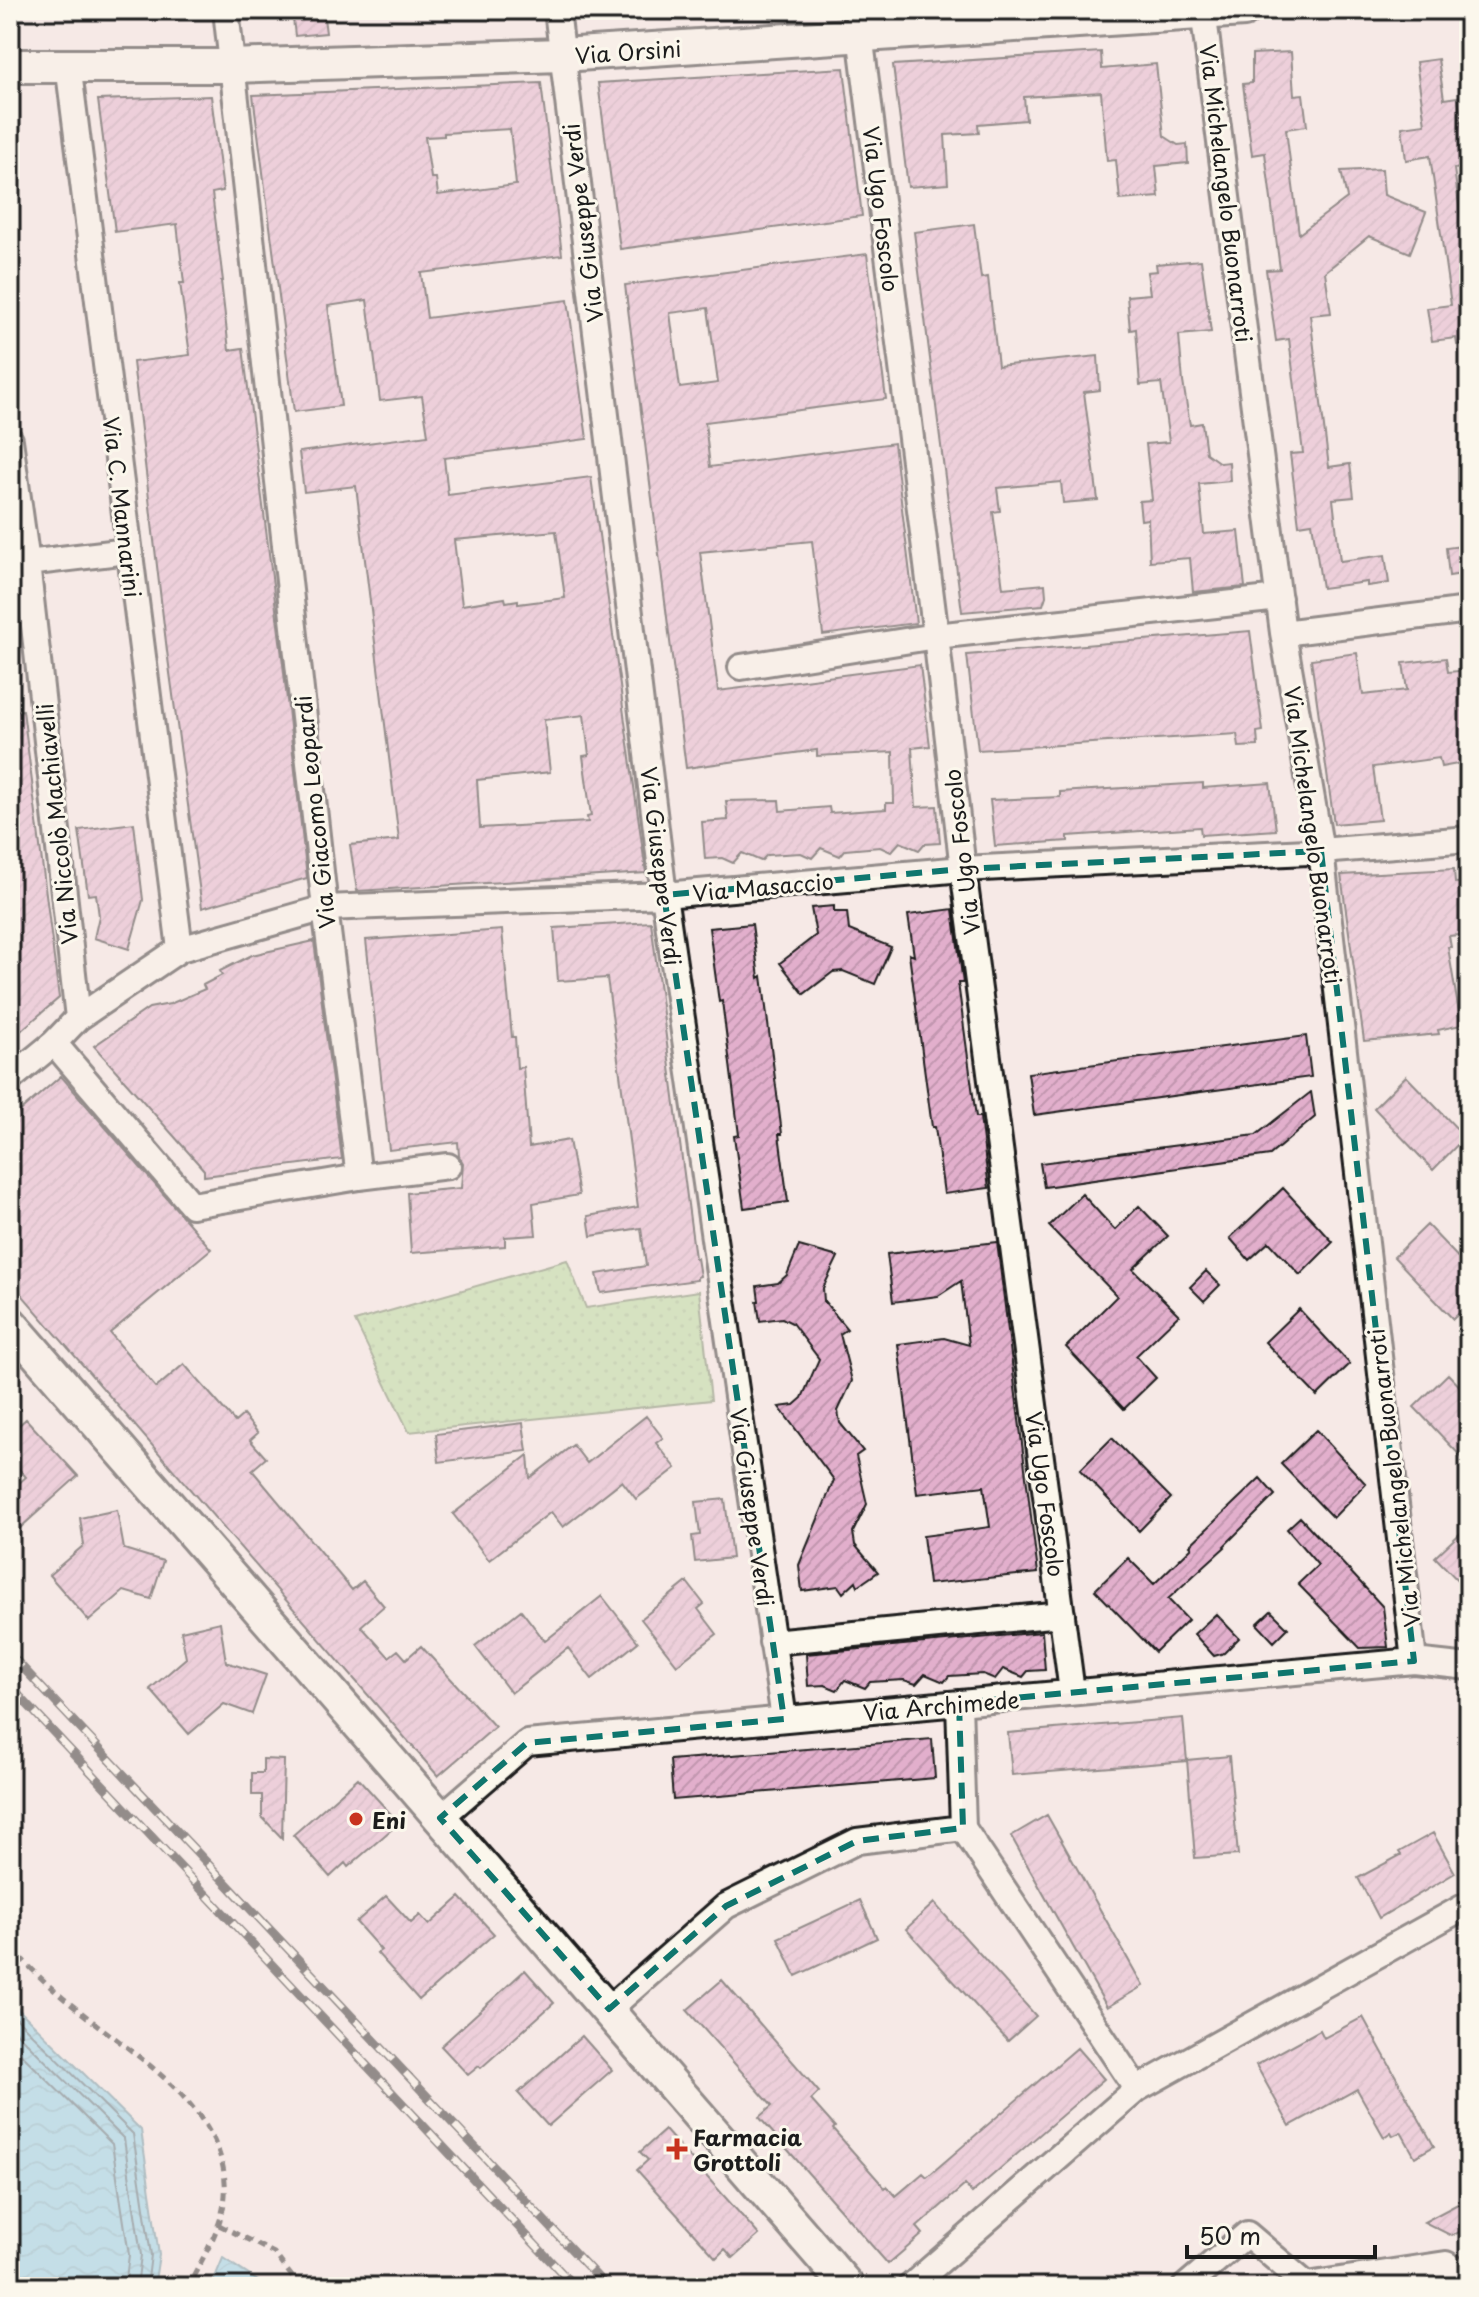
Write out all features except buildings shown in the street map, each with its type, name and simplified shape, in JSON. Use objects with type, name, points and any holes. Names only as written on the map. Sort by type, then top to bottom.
[{"type":"main road","name":"Via Orsini","points":[[10,66],[231,66],[562,55],[859,22],[1244,10]]},
{"type":"main road","points":[[10,1323],[848,2287]]},
{"type":"street","name":"Via Giacomo Leopardi","points":[[226,10],[325,908],[359,1177]]},
{"type":"street","name":"Via Giuseppe Verdi","points":[[557,10],[664,895],[784,1719]]},
{"type":"street","name":"Via Michelangelo Buonarroti","points":[[1203,11],[1283,633],[1321,851],[1414,1661]]},
{"type":"street","name":"Via Ugo Foscolo","points":[[859,22],[963,869],[1072,1692]]},
{"type":"street","name":"Via C. Mannarini","points":[[68,64],[180,949]]},
{"type":"street","name":"Via Niccolò Machiavelli","points":[[10,440],[18,560],[78,1018]]},
{"type":"street","points":[[18,560],[128,551]]},
{"type":"street","points":[[741,667],[936,636],[1279,598]]},
{"type":"street","points":[[1283,633],[1469,610]]},
{"type":"street","name":"Via Masaccio","points":[[10,1079],[54,1043],[78,1018],[180,949],[325,908],[664,895],[963,869],[1321,851],[1469,839]]},
{"type":"street","points":[[54,1043],[192,1205],[359,1177],[448,1166]]},
{"type":"street","points":[[772,1642],[1062,1614]]},
{"type":"street","name":"Via Archimede","points":[[440,1818],[527,1743],[1414,1661],[1469,1667]]},
{"type":"street","points":[[959,1703],[963,1828],[1137,2089]]},
{"type":"street","points":[[609,2009],[726,1906],[857,1841],[963,1828]]},
{"type":"street","points":[[910,2287],[1137,2089],[1469,1904]]},
{"type":"street","points":[[1185,2287],[1247,2234],[1308,2286],[1446,2264],[1469,2277]]},
{"type":"path","points":[[10,1946],[40,1980],[166,2078],[193,2108],[217,2148],[225,2182],[219,2225],[189,2285]]},
{"type":"path","points":[[219,2225],[274,2253],[300,2287]]},
{"type":"highlighted area","points":[[1321,851],[1414,1661],[959,1703],[963,1828],[857,1841],[726,1906],[609,2009],[440,1818],[527,1743],[784,1719],[664,895],[963,869]]},
{"type":"green space","points":[[567,1260],[586,1308],[699,1291],[711,1400],[409,1432],[355,1321]]},
{"type":"water","points":[[10,2001],[141,2130],[159,2255],[154,2287],[10,2287]]},
{"type":"water","points":[[223,2258],[267,2287],[211,2287]]},
{"type":"railway","points":[[10,1654],[607,2287]]},
{"type":"railway","points":[[10,1686],[575,2287]]},
{"type":"place","name":"Eni","points":[[356,1819]]},
{"type":"place","name":"Farmacia Grottoli","points":[[677,2149]]}]
